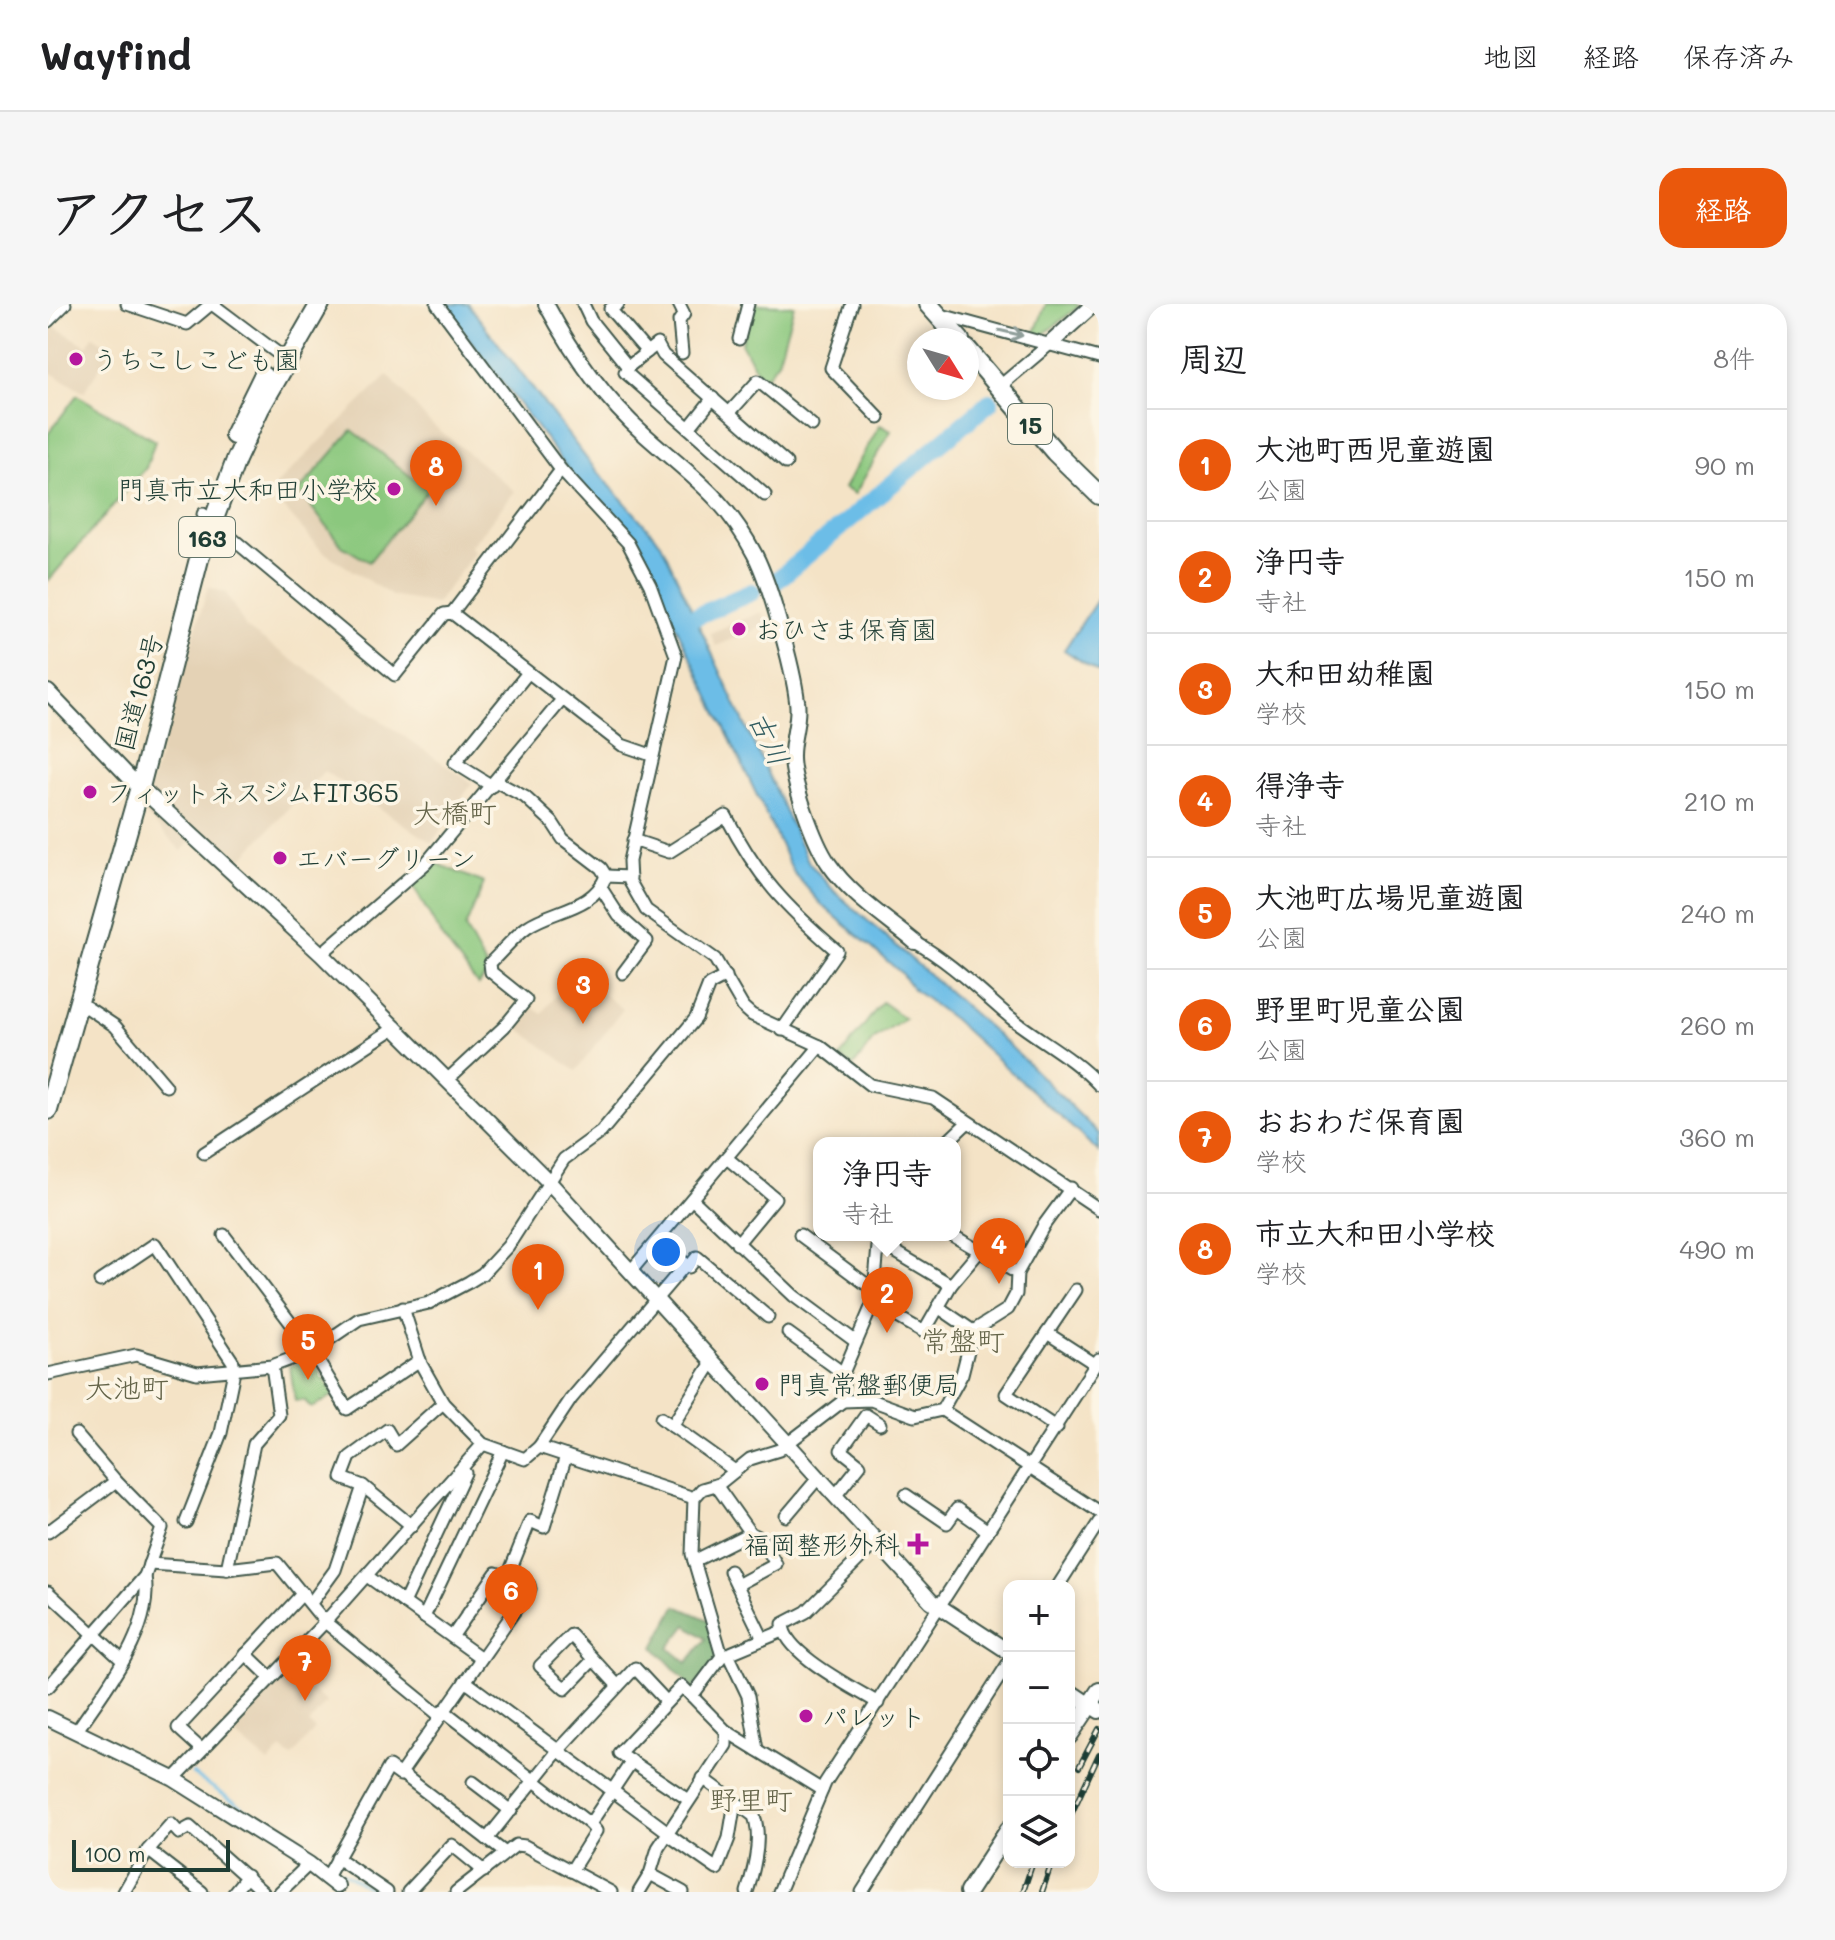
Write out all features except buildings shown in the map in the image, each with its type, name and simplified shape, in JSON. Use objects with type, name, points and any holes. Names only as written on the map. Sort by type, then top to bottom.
[{"type":"main road","name":"国道163号","points":[[48,1110],[208,517],[247,405],[305,304]]},
{"type":"main road","name":"国道163号","points":[[208,517],[260,408],[320,304]]},
{"type":"main road","points":[[927,306],[948,328]]},
{"type":"main road","name":"15","points":[[979,363],[1055,452],[1099,495]]},
{"type":"main road","name":"国道163号","points":[[48,1071],[135,783]]},
{"type":"main road","points":[[1075,1728],[1096,1702]]},
{"type":"main road","points":[[968,1892],[1003,1838]]},
{"type":"street","points":[[48,321],[65,304]]},
{"type":"street","points":[[127,304],[187,324],[212,304],[276,352]]},
{"type":"street","points":[[437,304],[561,470],[636,554],[676,656],[633,840],[630,877],[636,898],[646,910],[715,959],[743,1007],[767,1025],[820,1046],[870,1085],[933,1098],[1099,1209]]},
{"type":"street","points":[[546,304],[564,338],[599,384],[643,433],[707,486],[749,544],[765,581],[797,701],[792,756],[794,772],[827,862],[863,898],[915,942],[943,958],[1011,1017],[1061,1051],[1099,1085]]},
{"type":"street","points":[[583,304],[591,321],[628,367]]},
{"type":"street","points":[[618,304],[610,309],[647,352]]},
{"type":"street","points":[[679,304],[684,314],[679,321],[682,353]]},
{"type":"street","points":[[739,339],[748,304]]},
{"type":"street","points":[[852,304],[831,368],[879,418]]},
{"type":"street","points":[[999,387],[1094,304]]},
{"type":"street","points":[[927,306],[957,321],[1051,343],[1099,358]]},
{"type":"street","points":[[765,495],[625,372],[628,367],[657,344],[663,355],[786,463]]},
{"type":"street","points":[[730,412],[758,381],[812,425]]},
{"type":"street","points":[[689,428],[713,398]]},
{"type":"street","points":[[208,517],[395,675],[444,614],[452,613],[561,470]]},
{"type":"street","points":[[452,613],[561,701],[622,745],[651,755]]},
{"type":"street","points":[[527,674],[455,763],[525,797],[552,822],[563,839],[601,868],[603,882],[619,916],[647,941],[623,973]]},
{"type":"street","points":[[48,692],[135,783],[321,954],[549,1182],[939,1607],[1003,1648]]},
{"type":"street","points":[[321,954],[426,863],[561,701]]},
{"type":"street","points":[[633,840],[669,852],[726,816],[751,864],[785,906],[837,951],[782,1030]]},
{"type":"street","points":[[447,1080],[504,1027],[526,1000],[491,972],[490,963],[528,926],[574,908],[603,882],[630,877]]},
{"type":"street","points":[[48,1374],[119,1355],[136,1355],[197,1373],[272,1366],[312,1351],[359,1319],[429,1303],[482,1274],[508,1246],[564,1159],[616,1116],[696,1018],[709,985],[726,976]]},
{"type":"street","points":[[79,1002],[115,1026],[166,1086]]},
{"type":"street","points":[[204,1153],[396,1027]]},
{"type":"street","points":[[630,1272],[820,1046]]},
{"type":"street","points":[[952,1137],[967,1123]]},
{"type":"street","points":[[728,1159],[775,1198],[737,1244]]},
{"type":"street","points":[[942,1410],[962,1374],[973,1331],[1008,1309],[1016,1294],[1017,1273],[1044,1225],[1071,1188]]},
{"type":"street","points":[[693,1200],[805,1306],[855,1341]]},
{"type":"street","points":[[224,1235],[312,1351],[347,1409],[420,1360]]},
{"type":"street","points":[[800,1235],[874,1290]]},
{"type":"street","points":[[659,1240],[689,1267],[697,1257],[768,1317]]},
{"type":"street","points":[[843,1401],[843,1373],[873,1303],[879,1241]]},
{"type":"street","points":[[882,1241],[951,1285]]},
{"type":"street","points":[[961,1241],[1017,1273]]},
{"type":"street","points":[[100,1281],[155,1244],[233,1362],[234,1371],[221,1433],[186,1522]]},
{"type":"street","points":[[873,1303],[924,1332],[951,1285],[978,1253]]},
{"type":"street","points":[[403,1308],[420,1360],[443,1403],[483,1444],[525,1459],[539,1447],[571,1399],[686,1264]]},
{"type":"street","points":[[1057,1428],[1006,1394],[1076,1290]]},
{"type":"street","points":[[938,1307],[973,1331]]},
{"type":"street","points":[[788,1333],[843,1373]]},
{"type":"street","points":[[779,1892],[822,1790],[1097,1362],[1047,1333]]},
{"type":"street","points":[[672,1426],[713,1361]]},
{"type":"street","points":[[227,1569],[254,1444],[279,1415],[272,1366]]},
{"type":"street","points":[[757,1750],[748,1696],[725,1655],[694,1561],[694,1498],[702,1489],[716,1485],[750,1459],[779,1450],[843,1401],[871,1400],[915,1416],[942,1410],[1099,1512]]},
{"type":"street","points":[[412,1526],[363,1486],[342,1478],[350,1457],[387,1430],[396,1445],[443,1403]]},
{"type":"street","points":[[836,1495],[860,1465],[841,1450],[866,1415],[880,1424]]},
{"type":"street","points":[[661,1418],[735,1471]]},
{"type":"street","points":[[76,1434],[162,1528],[147,1570],[148,1602],[123,1661],[76,1732]]},
{"type":"street","points":[[174,1779],[325,1622],[483,1444]]},
{"type":"street","points":[[539,1447],[694,1498]]},
{"type":"street","points":[[424,1617],[503,1451]]},
{"type":"street","points":[[508,1576],[530,1521],[544,1527],[566,1456]]},
{"type":"street","points":[[404,1603],[471,1461]]},
{"type":"street","points":[[786,1516],[819,1477]]},
{"type":"street","points":[[48,1532],[116,1481]]},
{"type":"street","points":[[716,1485],[750,1533],[761,1538],[776,1564],[737,1585]]},
{"type":"street","points":[[201,1749],[178,1728],[246,1654],[335,1570],[363,1486]]},
{"type":"street","points":[[906,1495],[947,1523],[957,1509],[988,1531]]},
{"type":"street","points":[[1062,1580],[1099,1522]]},
{"type":"street","points":[[694,1561],[750,1533]]},
{"type":"street","points":[[878,1540],[806,1612],[783,1624],[783,1631],[798,1651],[878,1703]]},
{"type":"street","points":[[48,1687],[147,1570],[227,1569],[277,1563],[325,1622],[590,1824],[596,1831],[571,1871]]},
{"type":"street","points":[[730,1571],[763,1639]]},
{"type":"street","points":[[401,1773],[530,1589],[529,1585],[496,1573],[452,1637]]},
{"type":"street","points":[[367,1576],[481,1658]]},
{"type":"street","points":[[48,1592],[123,1661]]},
{"type":"street","points":[[692,1696],[725,1655],[783,1631]]},
{"type":"street","points":[[593,1660],[565,1689],[540,1666],[571,1635],[618,1686]]},
{"type":"street","points":[[246,1654],[270,1677]]},
{"type":"street","points":[[487,1839],[557,1752],[635,1668],[665,1700]]},
{"type":"street","points":[[862,1892],[1003,1671]]},
{"type":"street","points":[[465,1681],[717,1869],[729,1838],[735,1802]]},
{"type":"street","points":[[689,1800],[619,1753],[665,1700],[682,1686],[726,1731],[822,1790]]},
{"type":"street","points":[[1075,1693],[1096,1702]]},
{"type":"street","points":[[48,1718],[174,1779],[309,1864],[333,1886]]},
{"type":"street","points":[[639,1892],[650,1874],[658,1848],[726,1745],[726,1731]]},
{"type":"street","points":[[590,1824],[632,1761]]},
{"type":"street","points":[[333,1886],[337,1858],[389,1767],[504,1852]]},
{"type":"street","points":[[703,1778],[754,1816],[757,1825],[753,1874],[747,1892]]},
{"type":"street","points":[[473,1782],[511,1811]]},
{"type":"street","points":[[130,1890],[148,1850],[171,1824],[179,1833],[190,1827],[263,1892]]},
{"type":"street","points":[[408,1892],[452,1845],[484,1871]]},
{"type":"street","points":[[456,1892],[516,1845],[525,1846],[571,1871],[592,1887],[611,1892]]},
{"type":"street","points":[[148,1850],[202,1892]]},
{"type":"street","points":[[337,1858],[387,1892]]},
{"type":"street","points":[[280,1892],[309,1864]]},
{"type":"street","points":[[650,1874],[683,1892]]},
{"type":"street","points":[[234,1892],[247,1876]]},
{"type":"shaded area","name":"うちこしこども園","points":[[50,324],[87,346],[93,336],[112,348],[84,392],[48,371]]},
{"type":"shaded area","name":"門真市立大和田小学校","points":[[388,375],[428,421],[515,491],[470,547],[475,552],[436,604],[392,596],[322,551],[277,500],[275,486]]},
{"type":"shaded area","points":[[208,587],[226,593],[246,628],[472,783],[432,843],[324,771],[235,866],[198,834],[182,851],[143,813]]},
{"type":"shaded area","name":"おひさま保育園","points":[[762,612],[767,625],[716,646],[710,633]]},
{"type":"shaded area","points":[[574,971],[623,1009],[576,1071],[516,1026],[531,1006],[542,1014]]},
{"type":"shaded area","points":[[286,1670],[326,1702],[309,1724],[315,1729],[292,1757],[281,1749],[269,1763],[234,1734]]},
{"type":"green space","points":[[755,304],[794,306],[778,361],[767,376],[759,375],[741,343]]},
{"type":"green space","points":[[1046,304],[1078,304],[1078,307],[1040,337],[1034,335]]},
{"type":"green space","points":[[77,395],[155,441],[146,468],[48,581],[48,434]]},
{"type":"green space","points":[[880,425],[891,431],[855,494],[844,488]]},
{"type":"green space","points":[[352,430],[428,490],[369,562],[342,546],[299,491]]},
{"type":"green space","points":[[433,862],[484,883],[465,928],[489,972],[478,985],[441,936],[411,882]]},
{"type":"green space","points":[[882,1002],[905,1019],[873,1040],[853,1067],[840,1057]]},
{"type":"green space","points":[[310,1356],[334,1395],[311,1408],[304,1400],[295,1401],[290,1366]]},
{"type":"green space","points":[[676,1606],[709,1620],[716,1651],[713,1664],[693,1689],[654,1647]],"holes":[[[687,1625],[706,1639],[687,1663],[669,1648]]]},
{"type":"water","points":[[443,304],[468,304],[590,463],[661,543],[809,863],[835,892],[1009,1045],[1099,1134],[1099,1152],[953,1019],[914,990],[900,972],[822,905],[794,873],[639,549],[575,478]]},
{"type":"water","points":[[1099,597],[1099,673],[1064,650]]},
{"type":"waterway","points":[[776,581],[990,402]]},
{"type":"waterway","points":[[685,621],[752,592]]},
{"type":"waterway","points":[[192,1774],[329,1864]]},
{"type":"waterway","points":[[341,1871],[376,1892]]},
{"type":"railway","points":[[1079,1767],[1099,1729]]},
{"type":"railway","points":[[1075,1806],[1099,1754]]},
{"type":"railway","points":[[1023,1892],[1031,1868]]},
{"type":"railway","points":[[1042,1892],[1050,1868]]},
{"type":"place","name":"うちこしこども園","points":[[76,359]]},
{"type":"place","name":"門真市立大和田小学校","points":[[394,489]]},
{"type":"place","name":"市立大和田小学校","points":[[436,506]]},
{"type":"place","name":"おひさま保育園","points":[[739,629]]},
{"type":"place","name":"フィットネスジムFIT365","points":[[90,792]]},
{"type":"place","name":"エバーグリーン","points":[[280,858]]},
{"type":"place","name":"大和田幼稚園","points":[[583,1024]]},
{"type":"place","name":"得浄寺","points":[[999,1284]]},
{"type":"place","name":"大池町西児童遊園","points":[[538,1310]]},
{"type":"place","name":"浄円寺","points":[[887,1333]]},
{"type":"place","name":"大池町広場児童遊園","points":[[308,1380]]},
{"type":"place","name":"門真常盤郵便局","points":[[762,1384]]},
{"type":"place","name":"福岡整形外科","points":[[918,1544]]},
{"type":"place","name":"野里町児童公園","points":[[511,1630]]},
{"type":"place","name":"おおわだ保育園","points":[[305,1701]]},
{"type":"place","name":"パレット","points":[[806,1716]]},
{"type":"district","name":"大橋町","points":[[455,812]]},
{"type":"district","name":"常盤町","points":[[963,1340]]},
{"type":"district","name":"大池町","points":[[127,1387]]},
{"type":"district","name":"野里町","points":[[751,1799]]},
{"type":"water label","name":"古川","points":[[770,738]]}]
